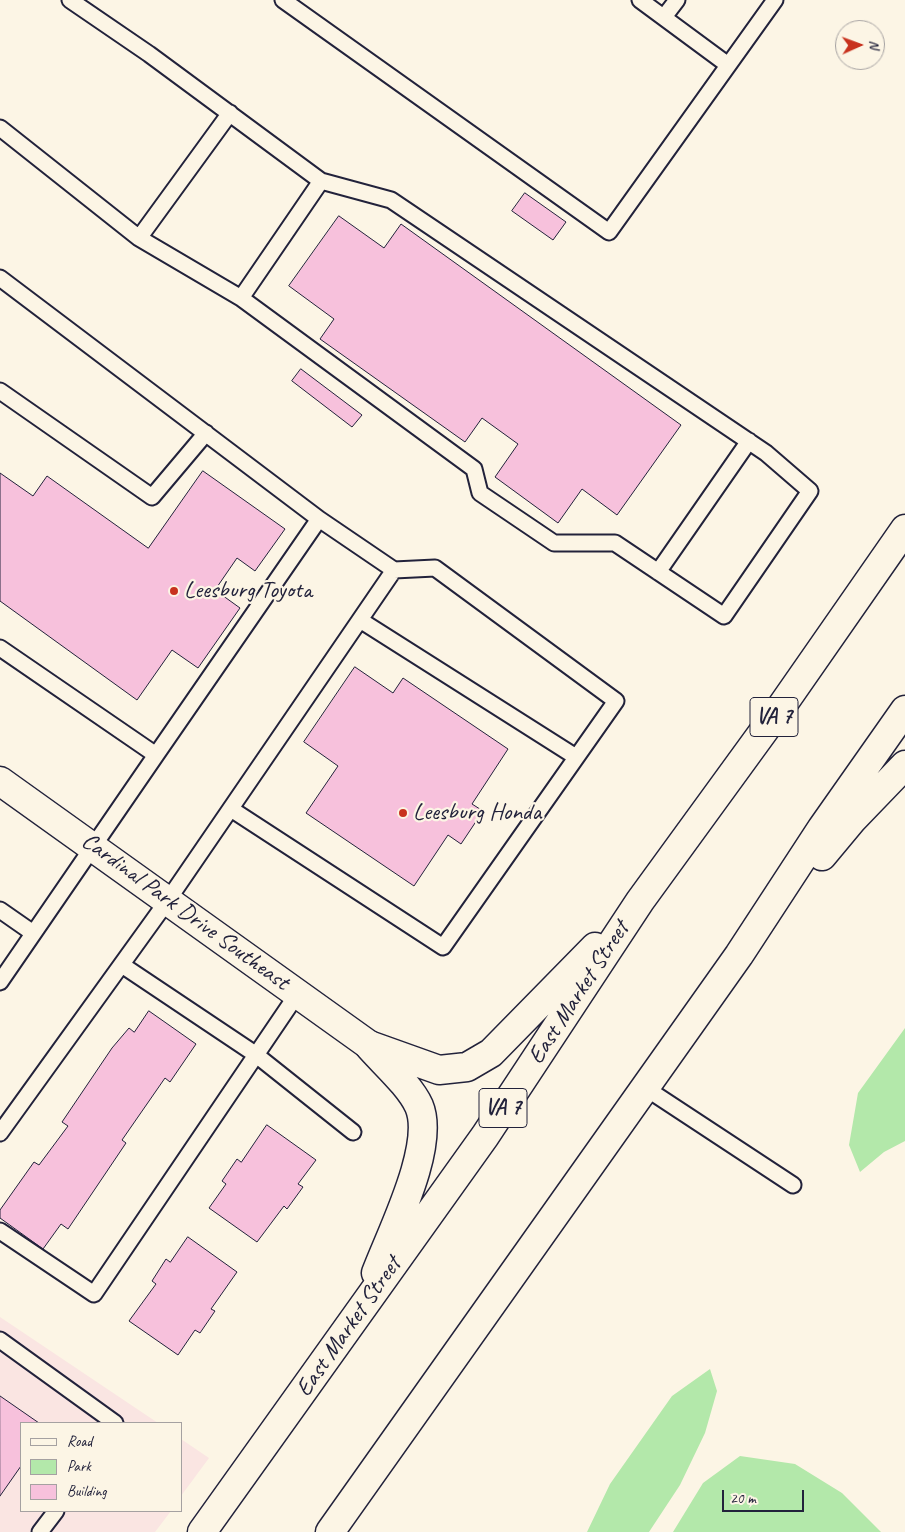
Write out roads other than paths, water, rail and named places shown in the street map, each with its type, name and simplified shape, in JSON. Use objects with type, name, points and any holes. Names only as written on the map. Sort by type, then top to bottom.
[{"type":"main road","name":"East Market Street","points":[[202,1532],[485,1136],[640,901],[779,710],[905,529]]},
{"type":"main road","points":[[330,1532],[739,954],[822,828],[905,710]]},
{"type":"main road","points":[[739,954],[852,820],[905,765]]},
{"type":"main road","name":"Cardinal Park Drive Southeast","points":[[0,781],[94,846],[369,1045]]},
{"type":"main road","points":[[369,1045],[439,1070],[456,1070],[477,1062],[491,1053],[640,901]]},
{"type":"main road","points":[[360,1311],[417,1166],[422,1138],[421,1114],[414,1097],[369,1045]]},
{"type":"lane","points":[[0,128],[139,238],[240,298],[474,468],[480,492],[554,543],[615,543],[724,616],[810,491],[749,441],[390,200],[321,181],[70,0]]},
{"type":"lane","points":[[283,0],[609,232],[775,0]]},
{"type":"lane","points":[[640,0],[728,66]]},
{"type":"lane","points":[[664,17],[677,0]]},
{"type":"lane","points":[[139,238],[230,114]]},
{"type":"lane","points":[[240,298],[321,181]]},
{"type":"lane","points":[[0,278],[320,519],[394,570],[435,568],[616,701],[443,947],[230,809]]},
{"type":"lane","points":[[0,391],[152,497],[206,433]]},
{"type":"lane","points":[[658,572],[749,441]]},
{"type":"lane","points":[[0,982],[320,519]]},
{"type":"lane","points":[[0,1133],[168,900],[394,570]]},
{"type":"lane","points":[[360,620],[576,757]]},
{"type":"lane","points":[[0,648],[156,755]]},
{"type":"lane","points":[[0,910],[34,932]]},
{"type":"lane","points":[[122,965],[255,1054],[353,1132]]},
{"type":"lane","points":[[0,1231],[94,1294],[298,993]]},
{"type":"lane","points":[[644,1087],[793,1185]]},
{"type":"lane","points":[[0,1340],[114,1422]]},
{"type":"lane","points":[[40,1532],[55,1512]]},
{"type":"place","name":"Leesburg Toyota","points":[[174,591]]},
{"type":"place","name":"Leesburg Honda","points":[[403,813]]}]
